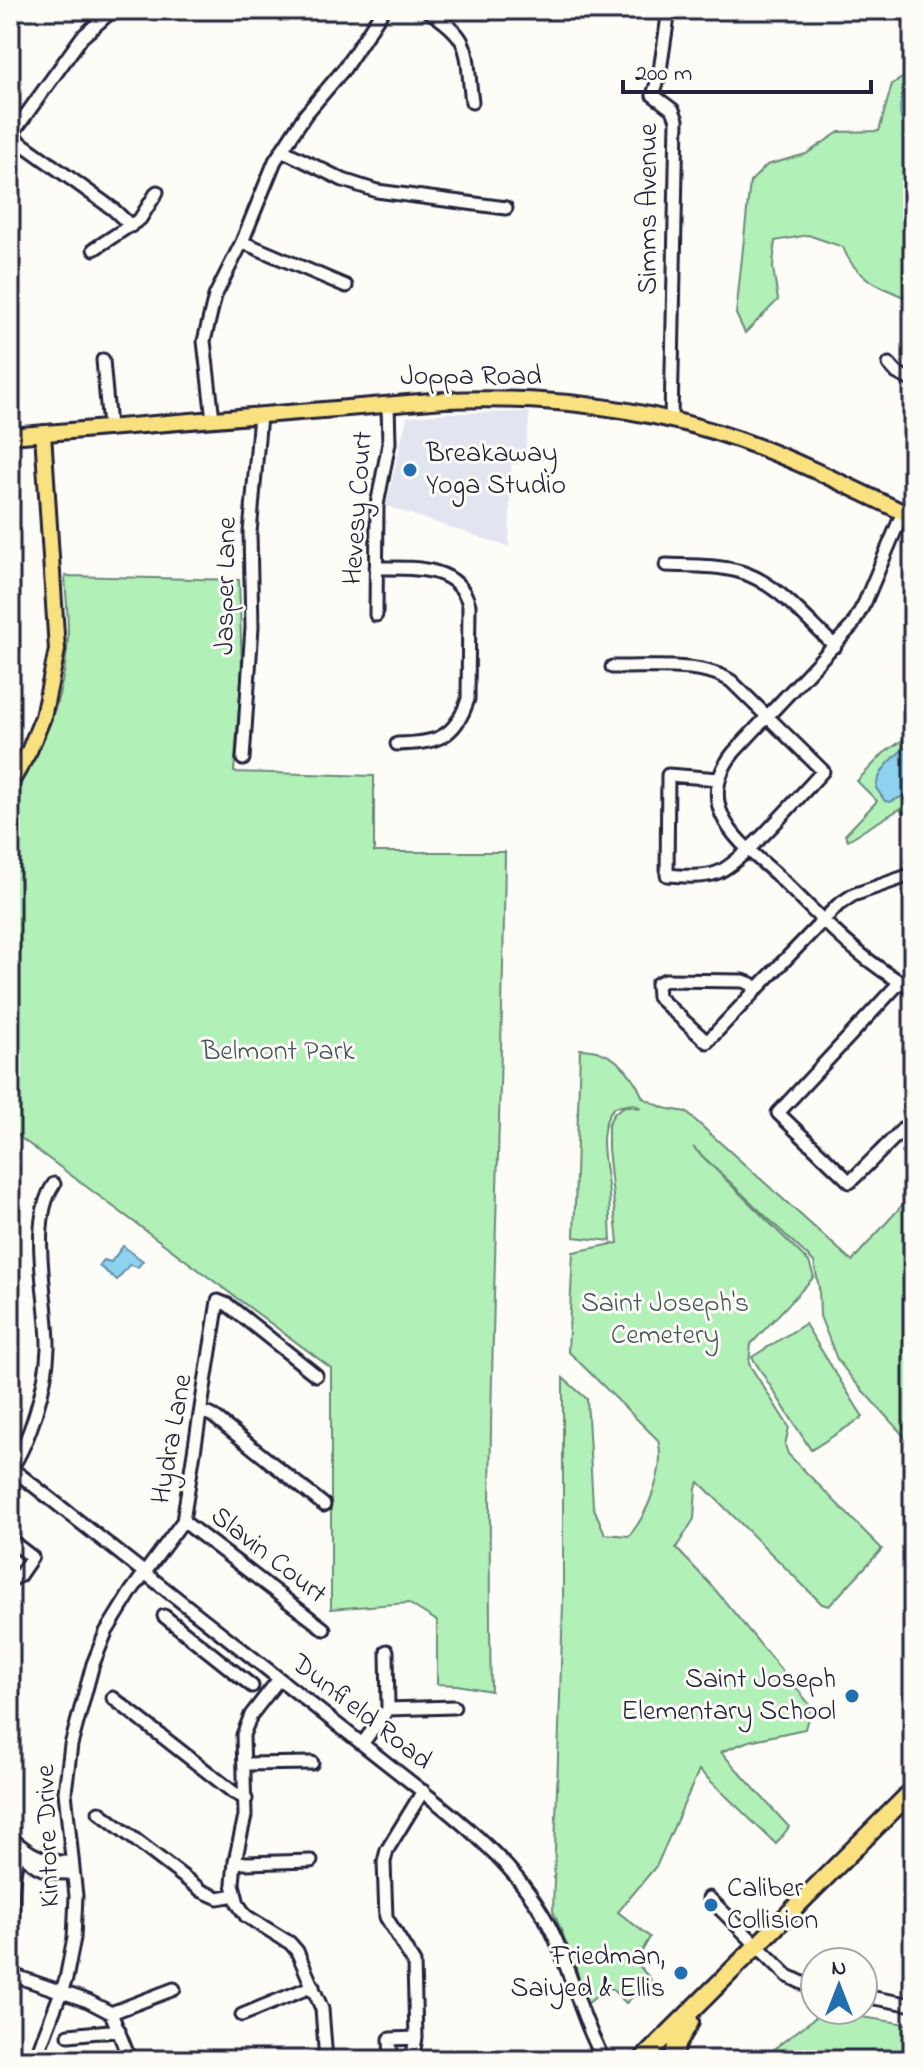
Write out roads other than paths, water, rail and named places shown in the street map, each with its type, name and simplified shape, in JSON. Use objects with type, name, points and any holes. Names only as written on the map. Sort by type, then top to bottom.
[{"type":"highway","points":[[642,2060],[913,1790]]},
{"type":"highway","points":[[672,2060],[678,2042],[705,1998]]},
{"type":"main road","name":"Joppa Road","points":[[10,436],[388,404],[508,399],[598,407],[724,435],[772,452],[908,514]]},
{"type":"main road","points":[[10,784],[29,751],[43,717],[57,650],[43,433]]},
{"type":"street","points":[[113,10],[82,37],[10,136],[113,209],[131,226]]},
{"type":"street","points":[[213,419],[205,333],[215,296],[282,150],[305,115],[344,69],[383,10]]},
{"type":"street","points":[[427,10],[462,37],[467,51],[472,102]]},
{"type":"street","name":"Simms Avenue","points":[[669,10],[659,77],[653,95],[673,110],[677,120],[671,421]]},
{"type":"street","points":[[282,150],[343,180],[377,191],[506,208]]},
{"type":"street","points":[[94,249],[131,226],[145,213],[157,192]]},
{"type":"street","points":[[242,242],[346,286]]},
{"type":"street","points":[[103,360],[109,427]]},
{"type":"street","points":[[889,364],[897,373],[913,381]]},
{"type":"street","name":"Hevesy Court","points":[[376,615],[377,505],[389,443],[388,404]]},
{"type":"street","name":"Jasper Lane","points":[[243,759],[252,627],[250,533],[260,415]]},
{"type":"street","points":[[908,514],[858,616],[835,646],[729,758],[719,779],[720,812],[728,827],[856,951],[913,989]]},
{"type":"street","points":[[666,565],[725,569],[753,577],[776,592],[835,646]]},
{"type":"street","points":[[376,568],[412,568],[442,574],[454,579],[461,587],[469,605],[468,699],[464,712],[458,723],[441,738],[420,744],[397,744]]},
{"type":"street","points":[[612,667],[716,672],[731,681],[823,771],[749,849],[725,869],[716,873],[667,875],[668,775],[719,779]]},
{"type":"street","points":[[756,990],[743,981],[665,980],[655,988],[658,997],[707,1042],[838,905],[853,895],[913,874]]},
{"type":"street","points":[[900,982],[778,1113],[850,1182],[913,1119]]},
{"type":"street","points":[[11,1469],[25,1447],[47,1357],[42,1233],[45,1202],[54,1184]]},
{"type":"street","name":"Hydra Lane","points":[[144,1572],[183,1521],[218,1301],[228,1305],[316,1375]]},
{"type":"street","points":[[202,1411],[213,1416],[324,1505]]},
{"type":"street","name":"Dunfield Road","points":[[11,1469],[423,1791],[488,1846],[542,1914],[565,1964],[586,2026],[604,2060]]},
{"type":"street","name":"Slavin Court","points":[[183,1521],[324,1629]]},
{"type":"street","points":[[10,1540],[32,1557],[19,1576],[13,1579],[10,1576]]},
{"type":"street","name":"Kintore Drive","points":[[35,2060],[62,1992],[74,1938],[76,1896],[65,1792],[71,1745],[93,1664],[106,1632],[144,1572]]},
{"type":"street","points":[[164,1616],[252,1686]]},
{"type":"street","points":[[198,1642],[211,1627]]},
{"type":"street","points":[[362,1744],[388,1709],[387,1651]]},
{"type":"street","points":[[279,1679],[244,1729],[246,1799],[233,1877],[235,1895],[246,1916],[290,1943],[297,1951],[325,2023],[326,2060]]},
{"type":"street","points":[[113,1698],[246,1799]]},
{"type":"street","points":[[388,1709],[454,1707]]},
{"type":"street","points":[[244,1764],[312,1763]]},
{"type":"street","points":[[412,2060],[416,2038],[414,1963],[386,1917],[384,1862],[387,1850],[423,1791]]},
{"type":"street","points":[[99,1812],[202,1891],[218,1898],[235,1895]]},
{"type":"street","points":[[10,1837],[21,1848],[48,1861],[73,1867]]},
{"type":"street","points":[[10,1946],[12,1872],[21,1848]]},
{"type":"street","points":[[235,1861],[311,1861]]},
{"type":"street","points":[[709,1898],[757,1948],[788,1976],[799,1981]]},
{"type":"street","points":[[10,1974],[111,2013],[130,2060]]},
{"type":"street","points":[[242,2015],[313,1986]]},
{"type":"street","points":[[111,2013],[174,1989]]},
{"type":"street","points":[[879,1999],[913,2005]]},
{"type":"street","points":[[69,2035],[119,2030]]},
{"type":"street","points":[[391,2060],[390,2039],[416,2038]]},
{"type":"water","points":[[913,740],[913,792],[890,802],[885,801],[876,788],[881,773]]},
{"type":"water","points":[[123,1246],[143,1261],[138,1267],[129,1265],[117,1280],[99,1266],[104,1260],[111,1262]]},
{"type":"waterway","points":[[911,71],[900,106],[902,123],[913,136]]},
{"type":"place","name":"Breakaway Yoga Studio","points":[[410,470]]},
{"type":"place","name":"Saint Joseph Elementary School","points":[[852,1696]]},
{"type":"place","name":"Caliber Collision","points":[[711,1905]]},
{"type":"place","name":"Friedman, Saiyed & Ellis","points":[[681,1973]]},
{"type":"park label","name":"Belmont Park","points":[[278,1052]]},
{"type":"park label","name":"Saint Joseph's Cemetery","points":[[665,1320]]}]
